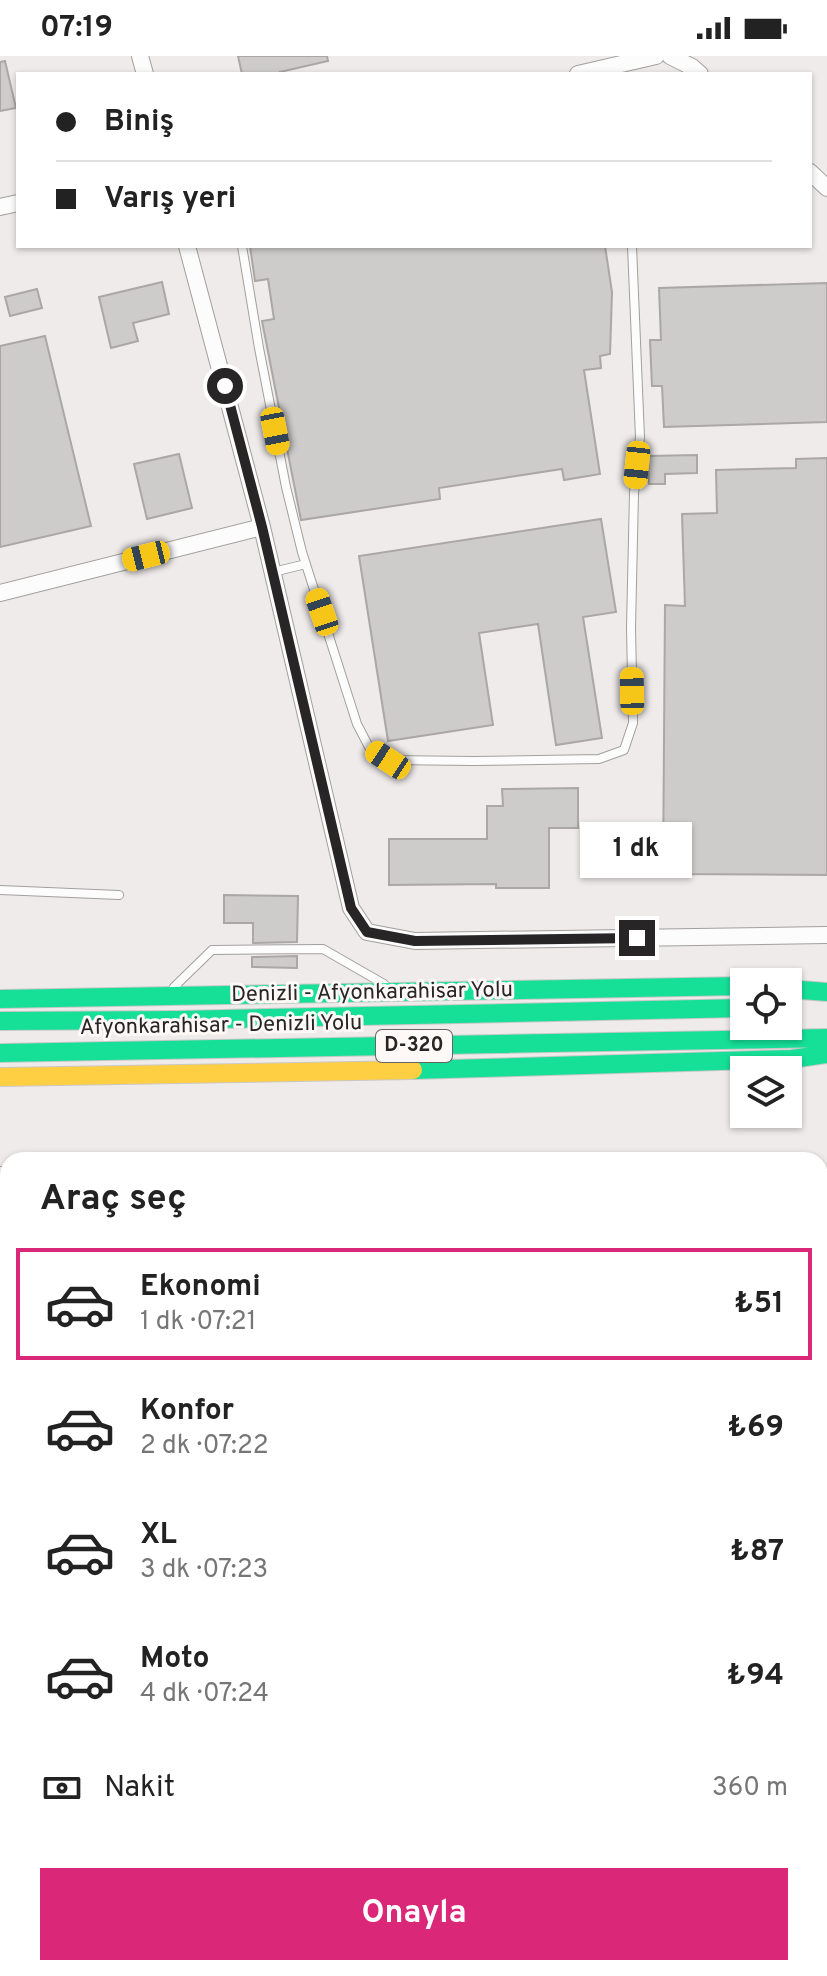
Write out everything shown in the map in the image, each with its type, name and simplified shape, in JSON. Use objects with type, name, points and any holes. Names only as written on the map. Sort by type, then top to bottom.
[{"type":"highway","points":[[0,999],[730,986]]},
{"type":"highway","points":[[802,990],[827,992]]},
{"type":"highway","points":[[802,1007],[827,1006]]},
{"type":"highway","name":"Denizli - Afyonkarahisar Yolu","points":[[0,1021],[207,1020],[730,1008]]},
{"type":"highway","name":"Afyonkarahisar - Denizli Yolu","points":[[0,1053],[827,1038]]},
{"type":"highway","points":[[0,1077],[435,1070],[792,1059],[827,1054]]},
{"type":"street","points":[[587,72],[656,56]]},
{"type":"street","points":[[670,56],[698,72]]},
{"type":"street","points":[[812,174],[827,188]]},
{"type":"street","points":[[188,248],[262,527],[351,908],[367,932],[415,941],[827,935]]},
{"type":"street","points":[[0,593],[262,527]]},
{"type":"lane","points":[[242,248],[286,487],[306,564],[357,724],[369,747],[388,760],[576,760],[599,759],[624,750],[633,723],[631,628],[634,493],[640,437],[632,248]]},
{"type":"lane","points":[[273,572],[306,564]]},
{"type":"lane","points":[[0,890],[119,895]]},
{"type":"lane","points":[[164,997],[212,950],[323,949],[398,992]]},
{"type":"building","points":[[238,56],[327,56],[328,61],[280,72],[242,72]]},
{"type":"building","points":[[5,61],[16,108],[0,111],[0,62]]},
{"type":"building","points":[[250,248],[605,248],[612,292],[610,354],[600,356],[601,368],[584,370],[600,474],[564,480],[562,469],[439,488],[440,499],[301,520],[262,321],[274,319],[268,279],[255,281]]},
{"type":"building","points":[[162,282],[169,314],[133,323],[138,341],[111,348],[99,297]]},
{"type":"building","points":[[827,283],[827,422],[664,427],[662,386],[652,386],[650,340],[661,340],[659,288]]},
{"type":"building","points":[[37,289],[42,308],[10,316],[5,297]]},
{"type":"building","points":[[45,336],[91,526],[0,547],[0,346]]},
{"type":"building","points":[[179,454],[192,508],[147,519],[134,464]]},
{"type":"building","points":[[697,455],[697,473],[665,474],[665,484],[649,484],[648,456]]},
{"type":"building","points":[[827,458],[827,875],[663,874],[665,605],[685,606],[682,514],[717,513],[716,470],[796,468],[796,459]]},
{"type":"building","points":[[601,519],[616,612],[583,617],[602,738],[556,745],[538,624],[479,633],[493,725],[388,741],[359,556]]},
{"type":"building","points":[[578,788],[578,828],[549,828],[549,888],[496,888],[496,884],[389,885],[389,839],[487,839],[487,806],[503,806],[502,789]]},
{"type":"building","points":[[224,895],[298,896],[297,942],[253,943],[253,923],[224,923]]},
{"type":"building","points":[[297,956],[297,968],[252,967],[252,957]]},
{"type":"traffic: fast","points":[[0,999],[730,986]]},
{"type":"traffic: fast","points":[[802,990],[827,992]]},
{"type":"traffic: fast","points":[[0,1021],[730,1008]]},
{"type":"traffic: fast","points":[[0,1053],[827,1038]]},
{"type":"traffic: fast","points":[[413,1070],[792,1059],[827,1054]]},
{"type":"traffic: slow","points":[[0,1077],[413,1070]]},
{"type":"route","points":[[225,386],[262,527],[351,908],[367,932],[415,941],[637,938]]}]
